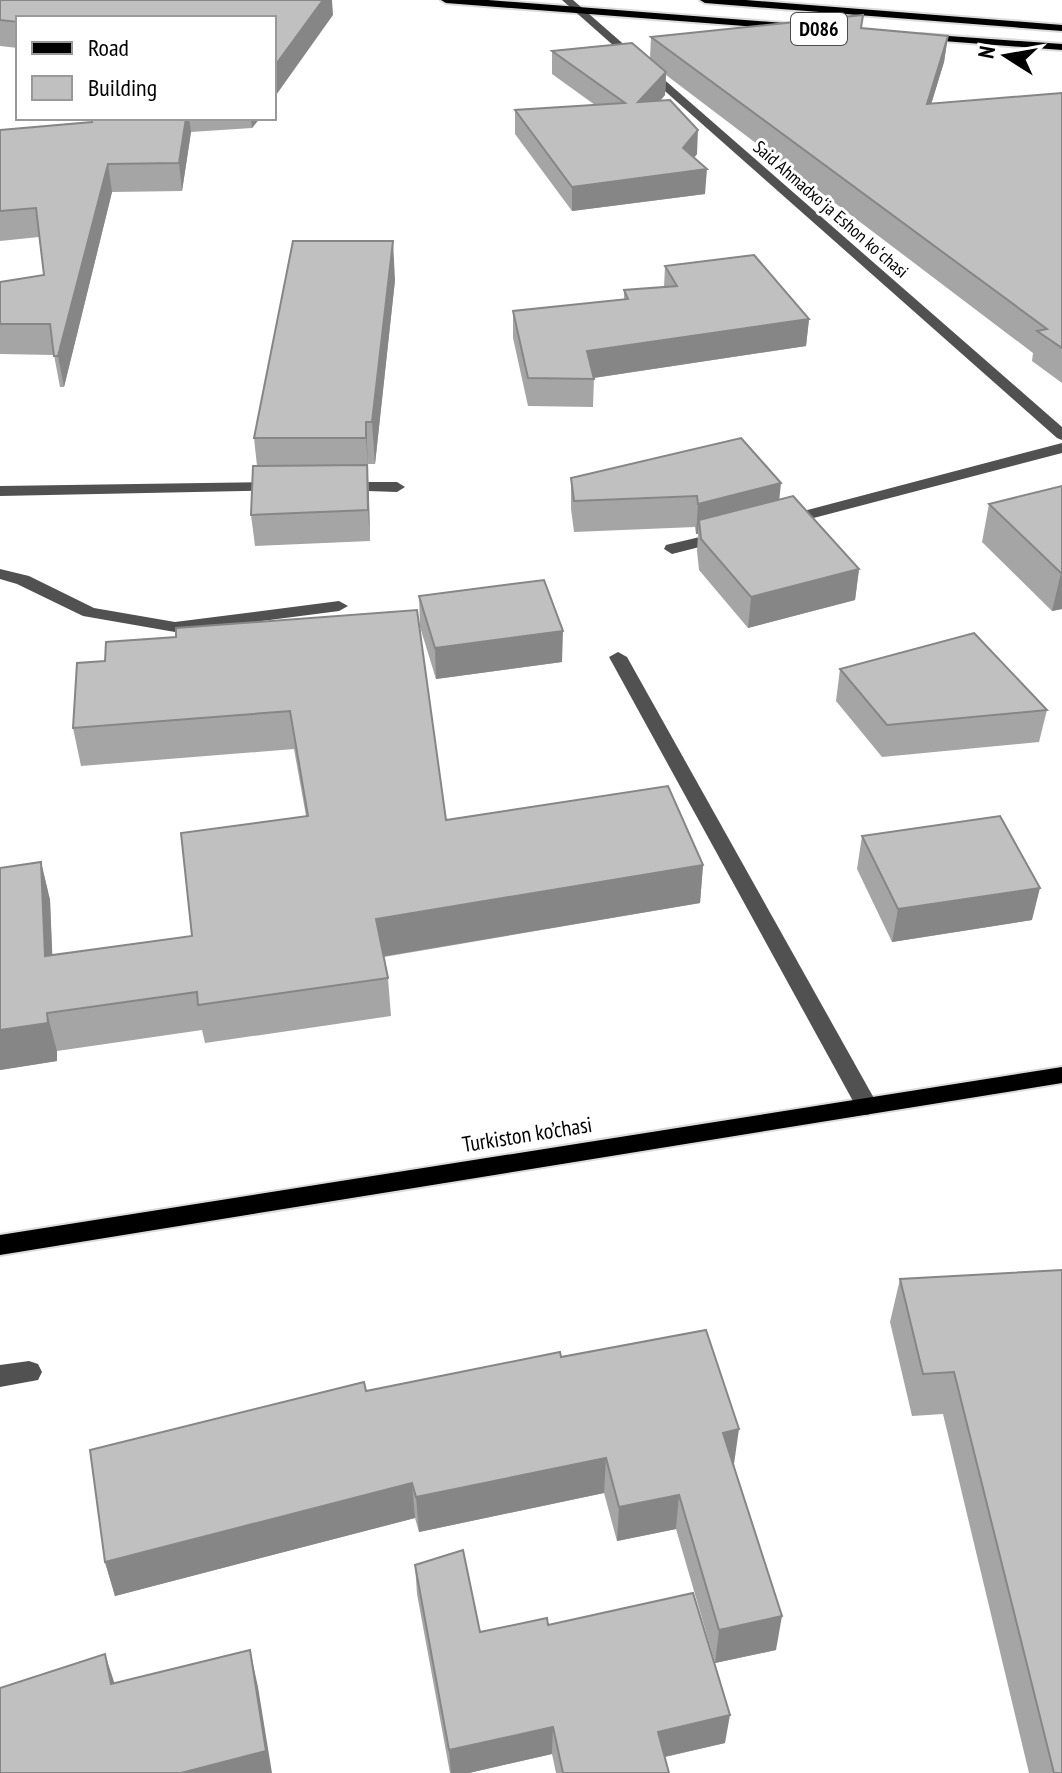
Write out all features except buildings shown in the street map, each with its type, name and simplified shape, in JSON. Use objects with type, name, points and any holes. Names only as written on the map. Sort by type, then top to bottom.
[{"type":"main road","name":"D086","points":[[446,0],[571,5],[811,28]]},
{"type":"main road","name":"D086","points":[[705,0],[1062,28]]},
{"type":"main road","points":[[905,35],[1062,47]]},
{"type":"main road","name":"Turkiston ko’chasi","points":[[0,1245],[1062,1075]]},
{"type":"street","name":"Said Ahmadxoʻja Eshon koʻchasi","points":[[571,5],[1062,435]]},
{"type":"street","points":[[762,526],[1062,448]]},
{"type":"street","points":[[0,491],[302,487]]},
{"type":"street","points":[[333,487],[397,487]]},
{"type":"street","points":[[672,549],[732,534]]},
{"type":"street","points":[[0,574],[23,580],[89,612],[175,627],[339,606]]},
{"type":"street","points":[[618,657],[867,1106]]},
{"type":"street","points":[[0,1376],[29,1372]]}]
